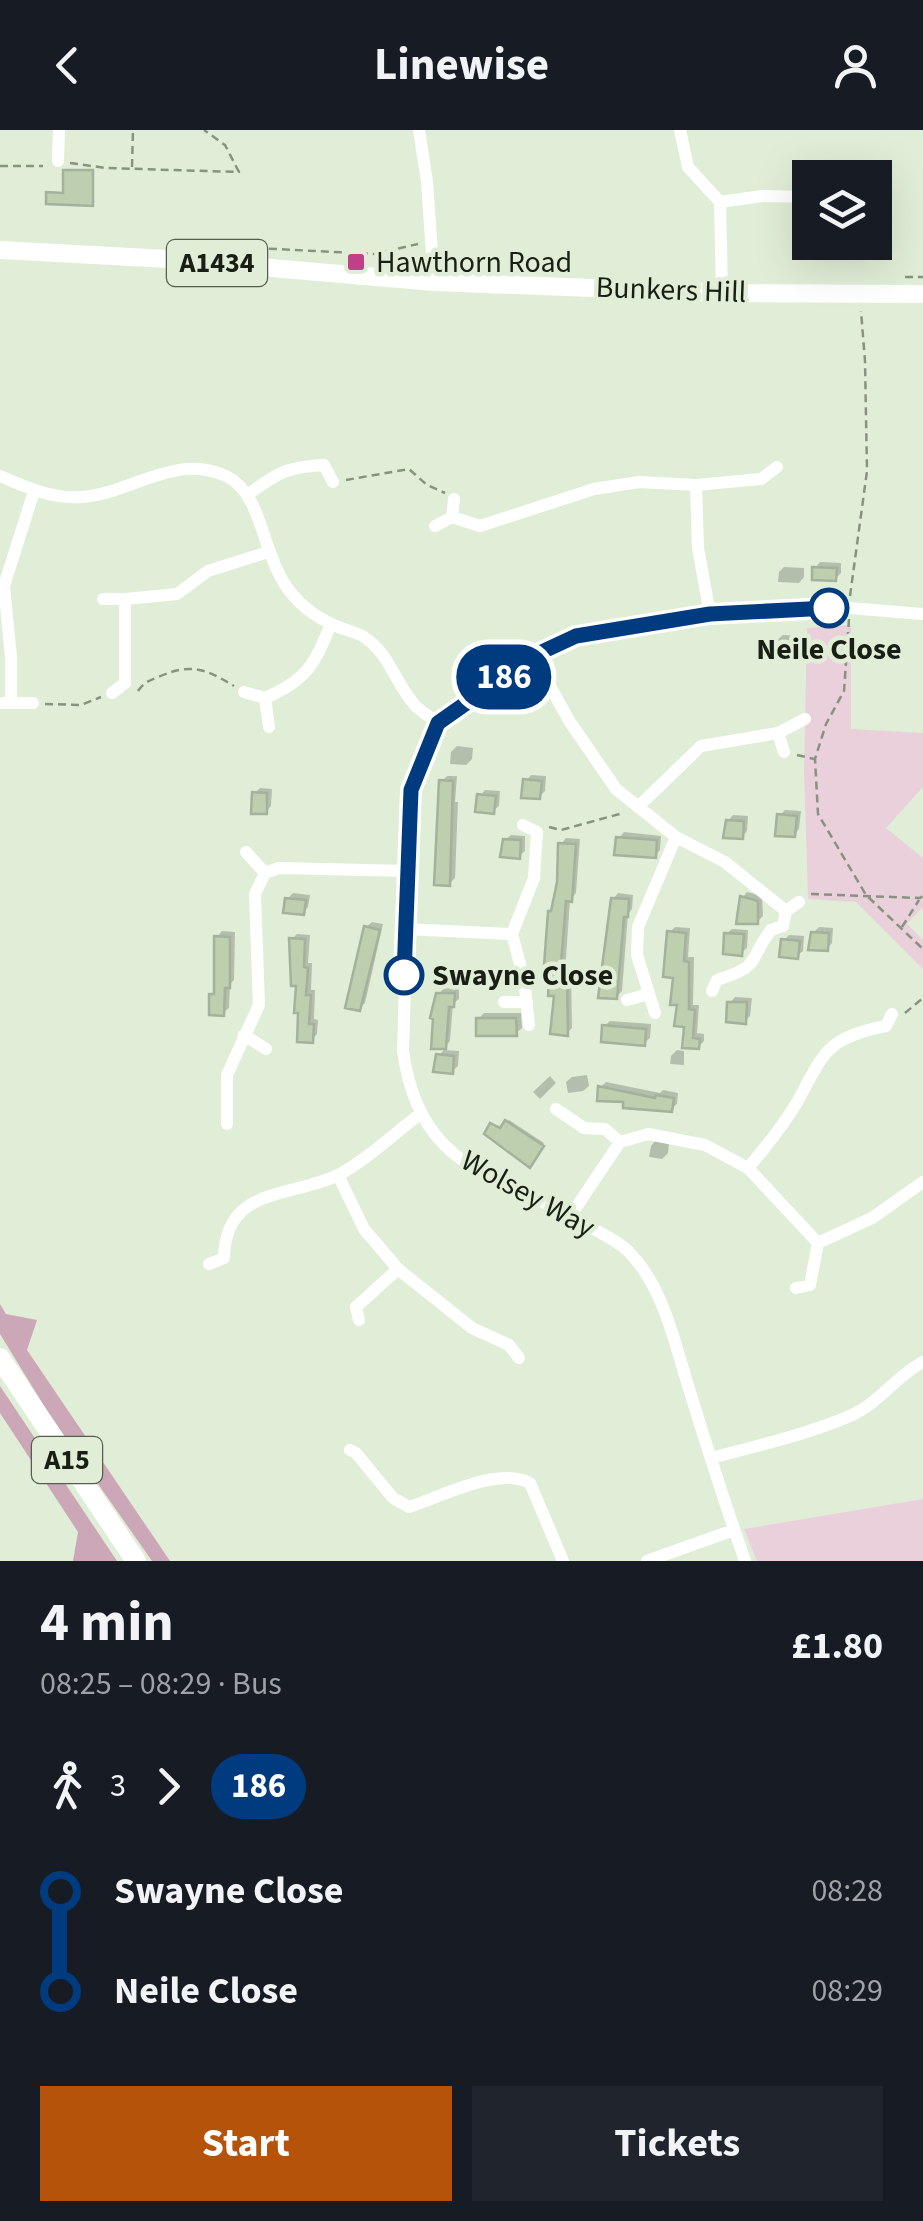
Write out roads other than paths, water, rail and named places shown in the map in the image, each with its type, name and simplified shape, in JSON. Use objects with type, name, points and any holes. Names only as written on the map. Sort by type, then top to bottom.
[{"type":"highway","name":"A15","points":[[0,1358],[136,1561]]},
{"type":"main road","name":"Bunkers Hill","points":[[0,250],[168,259],[434,282],[923,294]]},
{"type":"street","points":[[58,161],[59,130]]},
{"type":"street","points":[[419,130],[428,182],[434,282]]},
{"type":"street","points":[[680,130],[688,167],[720,202],[722,292]]},
{"type":"street","points":[[720,202],[792,197]]},
{"type":"street","points":[[250,493],[279,472],[324,466],[335,452]]},
{"type":"street","points":[[324,466],[333,482]]},
{"type":"street","points":[[452,516],[480,526],[594,489],[639,482],[696,485],[761,479],[777,467]]},
{"type":"street","points":[[0,476],[34,491],[78,498],[110,493],[166,471],[197,468],[228,476],[250,493],[268,552],[284,583],[304,607],[331,624],[364,636],[389,660],[414,705],[438,723],[533,656],[576,636],[710,614],[922,609]]},
{"type":"street","points":[[761,479],[768,496]]},
{"type":"street","points":[[696,485],[698,548],[710,614]]},
{"type":"street","points":[[33,703],[6,703],[12,657],[2,586],[34,491]]},
{"type":"street","points":[[452,516],[454,499]]},
{"type":"street","points":[[435,526],[452,516]]},
{"type":"street","points":[[103,599],[176,594],[208,571],[268,552]]},
{"type":"street","points":[[125,683],[126,600]]},
{"type":"street","points":[[244,692],[265,698],[289,687],[313,667],[331,624]]},
{"type":"street","points":[[533,656],[570,722],[616,789],[676,837],[725,862],[786,911]]},
{"type":"street","points":[[125,683],[138,691]]},
{"type":"street","points":[[112,693],[125,683]]},
{"type":"street","points":[[265,698],[270,727]]},
{"type":"street","points":[[638,807],[700,746],[778,733],[805,720]]},
{"type":"street","name":"Wolsey Way","points":[[438,723],[411,790],[403,1051],[408,1085],[420,1114],[441,1144],[472,1166],[571,1215],[627,1249],[658,1293],[745,1561]]},
{"type":"street","points":[[778,733],[784,752]]},
{"type":"street","points":[[523,824],[542,829],[534,878],[512,934],[524,979],[529,1025]]},
{"type":"street","points":[[655,1013],[637,955],[638,927],[676,837]]},
{"type":"street","points":[[246,852],[265,874]]},
{"type":"street","points":[[227,1124],[225,1092],[234,1058],[259,1005],[255,894],[265,874],[279,868],[406,870]]},
{"type":"street","points":[[712,991],[717,980],[744,971],[758,956],[771,930],[784,926],[786,911],[799,902]]},
{"type":"street","points":[[405,929],[512,934]]},
{"type":"street","points":[[627,1000],[649,994]]},
{"type":"street","points":[[504,1002],[526,1002]]},
{"type":"street","points":[[748,1168],[774,1138],[818,1058],[851,1032],[889,1020],[898,1038]]},
{"type":"street","points":[[244,1036],[266,1048]]},
{"type":"street","points":[[556,1109],[584,1128],[605,1129],[620,1142]]},
{"type":"street","points":[[209,1264],[229,1262],[227,1230],[238,1213],[263,1197],[338,1175],[420,1114]]},
{"type":"street","points":[[571,1215],[620,1142],[648,1134],[705,1145],[748,1168],[818,1242]]},
{"type":"street","points":[[338,1175],[364,1229],[398,1268],[472,1328],[509,1345],[519,1358]]},
{"type":"street","points":[[825,1294],[803,1286],[818,1242],[872,1218],[923,1182]]},
{"type":"street","points":[[353,1310],[398,1268]]},
{"type":"street","points":[[509,1345],[519,1332]]},
{"type":"street","points":[[711,1458],[854,1414],[923,1362]]},
{"type":"street","points":[[350,1450],[393,1498],[409,1506],[503,1476],[519,1477],[536,1492],[563,1561]]},
{"type":"street","points":[[647,1561],[734,1530]]},
{"type":"place","name":"Hawthorn Road","points":[[356,262]]},
{"type":"place","name":"Neile Close","points":[[829,608]]},
{"type":"place","name":"Swayne Close","points":[[404,975]]}]
